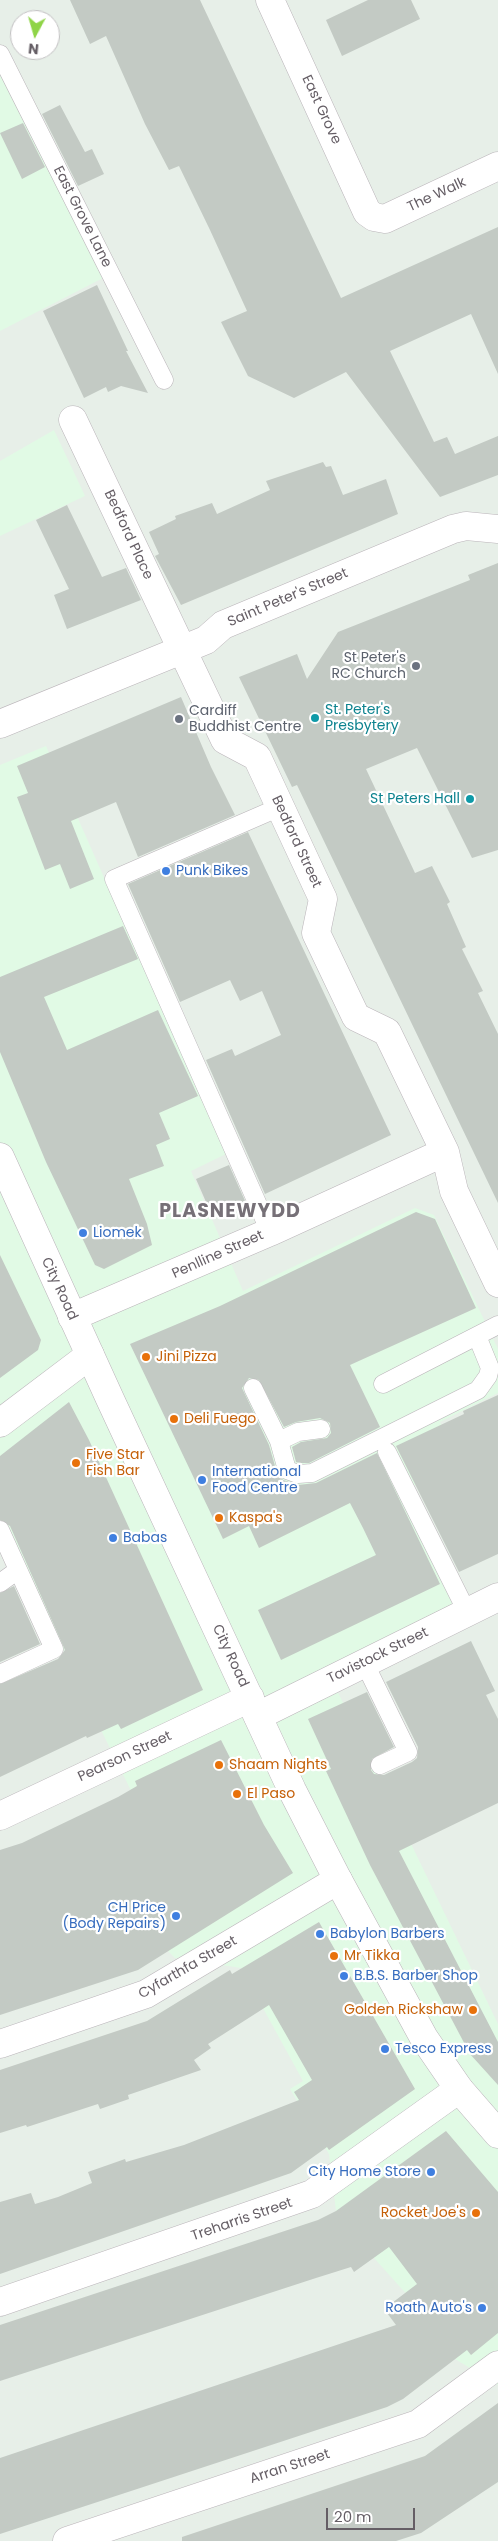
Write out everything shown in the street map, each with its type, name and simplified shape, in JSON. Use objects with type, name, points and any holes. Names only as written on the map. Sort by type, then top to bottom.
[{"type":"street","name":"East Grove","points":[[270,0],[367,212],[374,217]]},
{"type":"street","name":"The Walk","points":[[374,217],[385,219],[498,166]]},
{"type":"street","name":"Bedford Place","points":[[73,420],[181,650]]},
{"type":"street","name":"Saint Peter's Street","points":[[0,724],[206,640],[223,625],[453,529],[466,526],[498,529]]},
{"type":"street","name":"Bedford Street","points":[[181,650],[225,740],[257,757],[323,899],[316,933],[356,1017],[387,1032],[445,1152],[454,1191],[498,1283]]},
{"type":"street","name":"Penlline Street","points":[[72,1317],[270,1232],[445,1152]]},
{"type":"street","name":"City Road","points":[[0,1157],[72,1317],[254,1707],[338,1880],[424,2038],[459,2089],[498,2134]]},
{"type":"street","points":[[0,1423],[90,1355]]},
{"type":"street","name":"Tavistock Street","points":[[254,1707],[365,1664],[498,1597]]},
{"type":"street","name":"Pearson Street","points":[[0,1816],[254,1707]]},
{"type":"street","name":"Cyfarthfa Street","points":[[0,2044],[146,1994],[338,1880]]},
{"type":"street","name":"Treharris Street","points":[[0,2302],[304,2198],[459,2089]]},
{"type":"street","name":"Arran Street","points":[[67,2541],[418,2424],[498,2365]]},
{"type":"lane","name":"East Grove Lane","points":[[0,54],[164,380]]},
{"type":"lane","points":[[270,1232],[114,879],[280,807]]},
{"type":"lane","points":[[383,1384],[498,1325]]},
{"type":"lane","points":[[253,1388],[279,1441],[287,1470],[298,1474],[312,1473],[478,1390],[488,1376],[490,1368],[477,1336]]},
{"type":"lane","points":[[279,1441],[298,1432],[321,1429]]},
{"type":"lane","points":[[387,1452],[467,1612]]},
{"type":"lane","points":[[0,1530],[54,1649],[0,1674]]},
{"type":"lane","points":[[0,1583],[18,1570]]},
{"type":"lane","points":[[365,1664],[408,1752],[380,1765]]},
{"type":"shaded area","points":[[0,72],[49,165],[103,278],[0,331]]},
{"type":"shaded area","points":[[54,430],[85,496],[0,536],[0,461]]},
{"type":"shaded area","points":[[46,746],[226,1154],[191,1171],[243,1291],[415,1208],[434,1215],[498,1349],[498,1393],[440,1422],[458,1464],[413,1486],[473,1616],[332,1680],[498,2024],[498,2385],[455,2359],[410,2298],[374,2258],[336,2211],[329,2154],[290,2089],[303,2081],[241,1968],[175,1958],[168,1951],[147,1823],[102,1732],[0,1512],[0,765]]},
{"type":"building","points":[[70,0],[200,0],[341,298],[498,227],[498,374],[471,314],[390,351],[434,442],[447,437],[455,454],[498,436],[498,475],[440,497],[346,372],[294,398],[248,376],[221,322],[247,311],[210,230],[179,166],[169,170],[145,124],[106,36],[90,44]]},
{"type":"building","points":[[368,0],[411,0],[420,19],[342,56],[326,20]]},
{"type":"building","points":[[60,105],[85,152],[92,149],[104,174],[78,186],[42,114]]},
{"type":"building","points":[[23,123],[45,167],[22,179],[0,133]]},
{"type":"building","points":[[97,285],[128,351],[126,351],[148,393],[121,386],[108,392],[106,387],[84,398],[43,311]]},
{"type":"building","points":[[323,462],[326,467],[331,466],[343,495],[386,479],[398,514],[181,605],[155,556],[159,554],[149,532],[176,519],[175,516],[212,503],[217,514],[270,490],[266,481]]},
{"type":"building","points":[[67,505],[102,577],[126,568],[141,600],[67,629],[54,595],[69,589],[36,520]]},
{"type":"building","points":[[498,563],[498,850],[472,858],[417,748],[366,769],[415,873],[432,866],[450,902],[447,904],[466,947],[462,949],[483,991],[478,993],[498,1034],[498,1203],[297,785],[292,787],[239,677],[297,654],[307,679],[338,632],[470,580],[468,575]]},
{"type":"building","points":[[181,697],[211,767],[235,815],[138,857],[116,802],[71,821],[94,879],[70,889],[60,864],[45,870],[17,797],[28,793],[17,766]]},
{"type":"building","points":[[248,832],[391,1135],[265,1194],[206,1060],[232,1049],[235,1056],[281,1035],[262,991],[240,1001],[230,980],[180,1002],[128,884]]},
{"type":"building","points":[[123,926],[138,959],[44,997],[67,1050],[158,1010],[198,1096],[159,1113],[170,1139],[156,1145],[164,1166],[129,1179],[147,1224],[152,1245],[104,1269],[95,1265],[46,1162],[0,1052],[0,977]]},
{"type":"building","points":[[229,1165],[246,1203],[213,1218],[196,1179]]},
{"type":"building","points":[[416,1212],[435,1219],[476,1308],[350,1365],[380,1427],[309,1463],[296,1462],[292,1447],[301,1442],[327,1438],[331,1433],[330,1423],[320,1418],[296,1422],[284,1427],[259,1380],[249,1378],[242,1388],[269,1445],[277,1473],[283,1480],[298,1485],[316,1483],[377,1453],[440,1584],[281,1660],[258,1610],[376,1555],[350,1503],[259,1548],[249,1526],[223,1539],[130,1344],[220,1306]]},
{"type":"building","points":[[0,1255],[41,1340],[38,1350],[0,1378]]},
{"type":"building","points":[[498,1395],[498,1554],[459,1572],[396,1446],[464,1414],[463,1411]]},
{"type":"building","points":[[69,1402],[89,1440],[203,1690],[121,1729],[118,1724],[87,1738],[86,1736],[0,1777],[0,1684],[58,1659],[65,1650],[10,1526],[0,1520],[0,1456]]},
{"type":"building","points":[[14,1586],[40,1644],[0,1662],[0,1593]]},
{"type":"building","points":[[471,1641],[495,1691],[486,1695],[498,1719],[498,1803],[399,1851],[498,2042],[498,2085],[470,2054],[370,1865],[326,1771],[331,1769],[308,1719],[367,1692],[394,1747],[372,1759],[371,1770],[374,1774],[384,1775],[412,1762],[417,1758],[418,1747],[386,1682]]},
{"type":"building","points":[[221,1740],[264,1825],[293,1873],[138,1970],[0,2015],[0,1850],[22,1843],[118,1797],[137,1786],[135,1781]]},
{"type":"building","points":[[319,1922],[415,2089],[329,2150],[327,2147],[291,2173],[0,2274],[0,2202],[31,2193],[35,2204],[58,2197],[92,2183],[88,2172],[125,2159],[126,2162],[184,2145],[299,2100],[294,2092],[312,2080],[269,2005],[208,2044],[211,2048],[194,2060],[201,2070],[128,2095],[129,2099],[100,2109],[98,2104],[27,2127],[26,2125],[0,2133],[0,2070],[147,2021],[230,1970],[232,1974]]},
{"type":"building","points":[[446,2131],[498,2192],[498,2333],[471,2355],[467,2350],[403,2399],[387,2407],[0,2534],[0,2458],[396,2325],[384,2309],[417,2284],[389,2247],[354,2272],[351,2267],[0,2381],[0,2325],[318,2220],[336,2211]]},
{"type":"building","points":[[498,2403],[498,2482],[421,2533],[396,2541],[182,2541],[182,2537],[425,2456]]},
{"type":"place","name":"St Peter's RC Church","points":[[416,666]]},
{"type":"place","name":"St. Peter's Presbytery","points":[[315,718]]},
{"type":"place","name":"Cardiff Buddhist Centre","points":[[179,719]]},
{"type":"place","name":"St Peters Hall","points":[[470,799]]},
{"type":"place","name":"Punk Bikes","points":[[166,871]]},
{"type":"place","name":"Liomek","points":[[83,1233]]},
{"type":"place","name":"Jini Pizza","points":[[146,1357]]},
{"type":"place","name":"Deli Fuego","points":[[174,1419]]},
{"type":"place","name":"Five Star Fish Bar","points":[[76,1463]]},
{"type":"place","name":"International Food Centre","points":[[202,1480]]},
{"type":"place","name":"Kaspa's","points":[[219,1518]]},
{"type":"place","name":"Babas","points":[[113,1538]]},
{"type":"place","name":"Shaam Nights","points":[[219,1765]]},
{"type":"place","name":"El Paso","points":[[237,1794]]},
{"type":"place","name":"CH Price (Body Repairs)","points":[[176,1916]]},
{"type":"place","name":"Babylon Barbers","points":[[320,1934]]},
{"type":"place","name":"Mr Tikka","points":[[334,1956]]},
{"type":"place","name":"B.B.S. Barber Shop","points":[[344,1976]]},
{"type":"place","name":"Golden Rickshaw","points":[[473,2010]]},
{"type":"place","name":"Tesco Express","points":[[385,2049]]},
{"type":"place","name":"City Home Store","points":[[431,2172]]},
{"type":"place","name":"Rocket Joe's","points":[[476,2213]]},
{"type":"place","name":"Roath Auto's","points":[[482,2308]]},
{"type":"district","name":"PLASNEWYDD","points":[[230,1212]]}]
